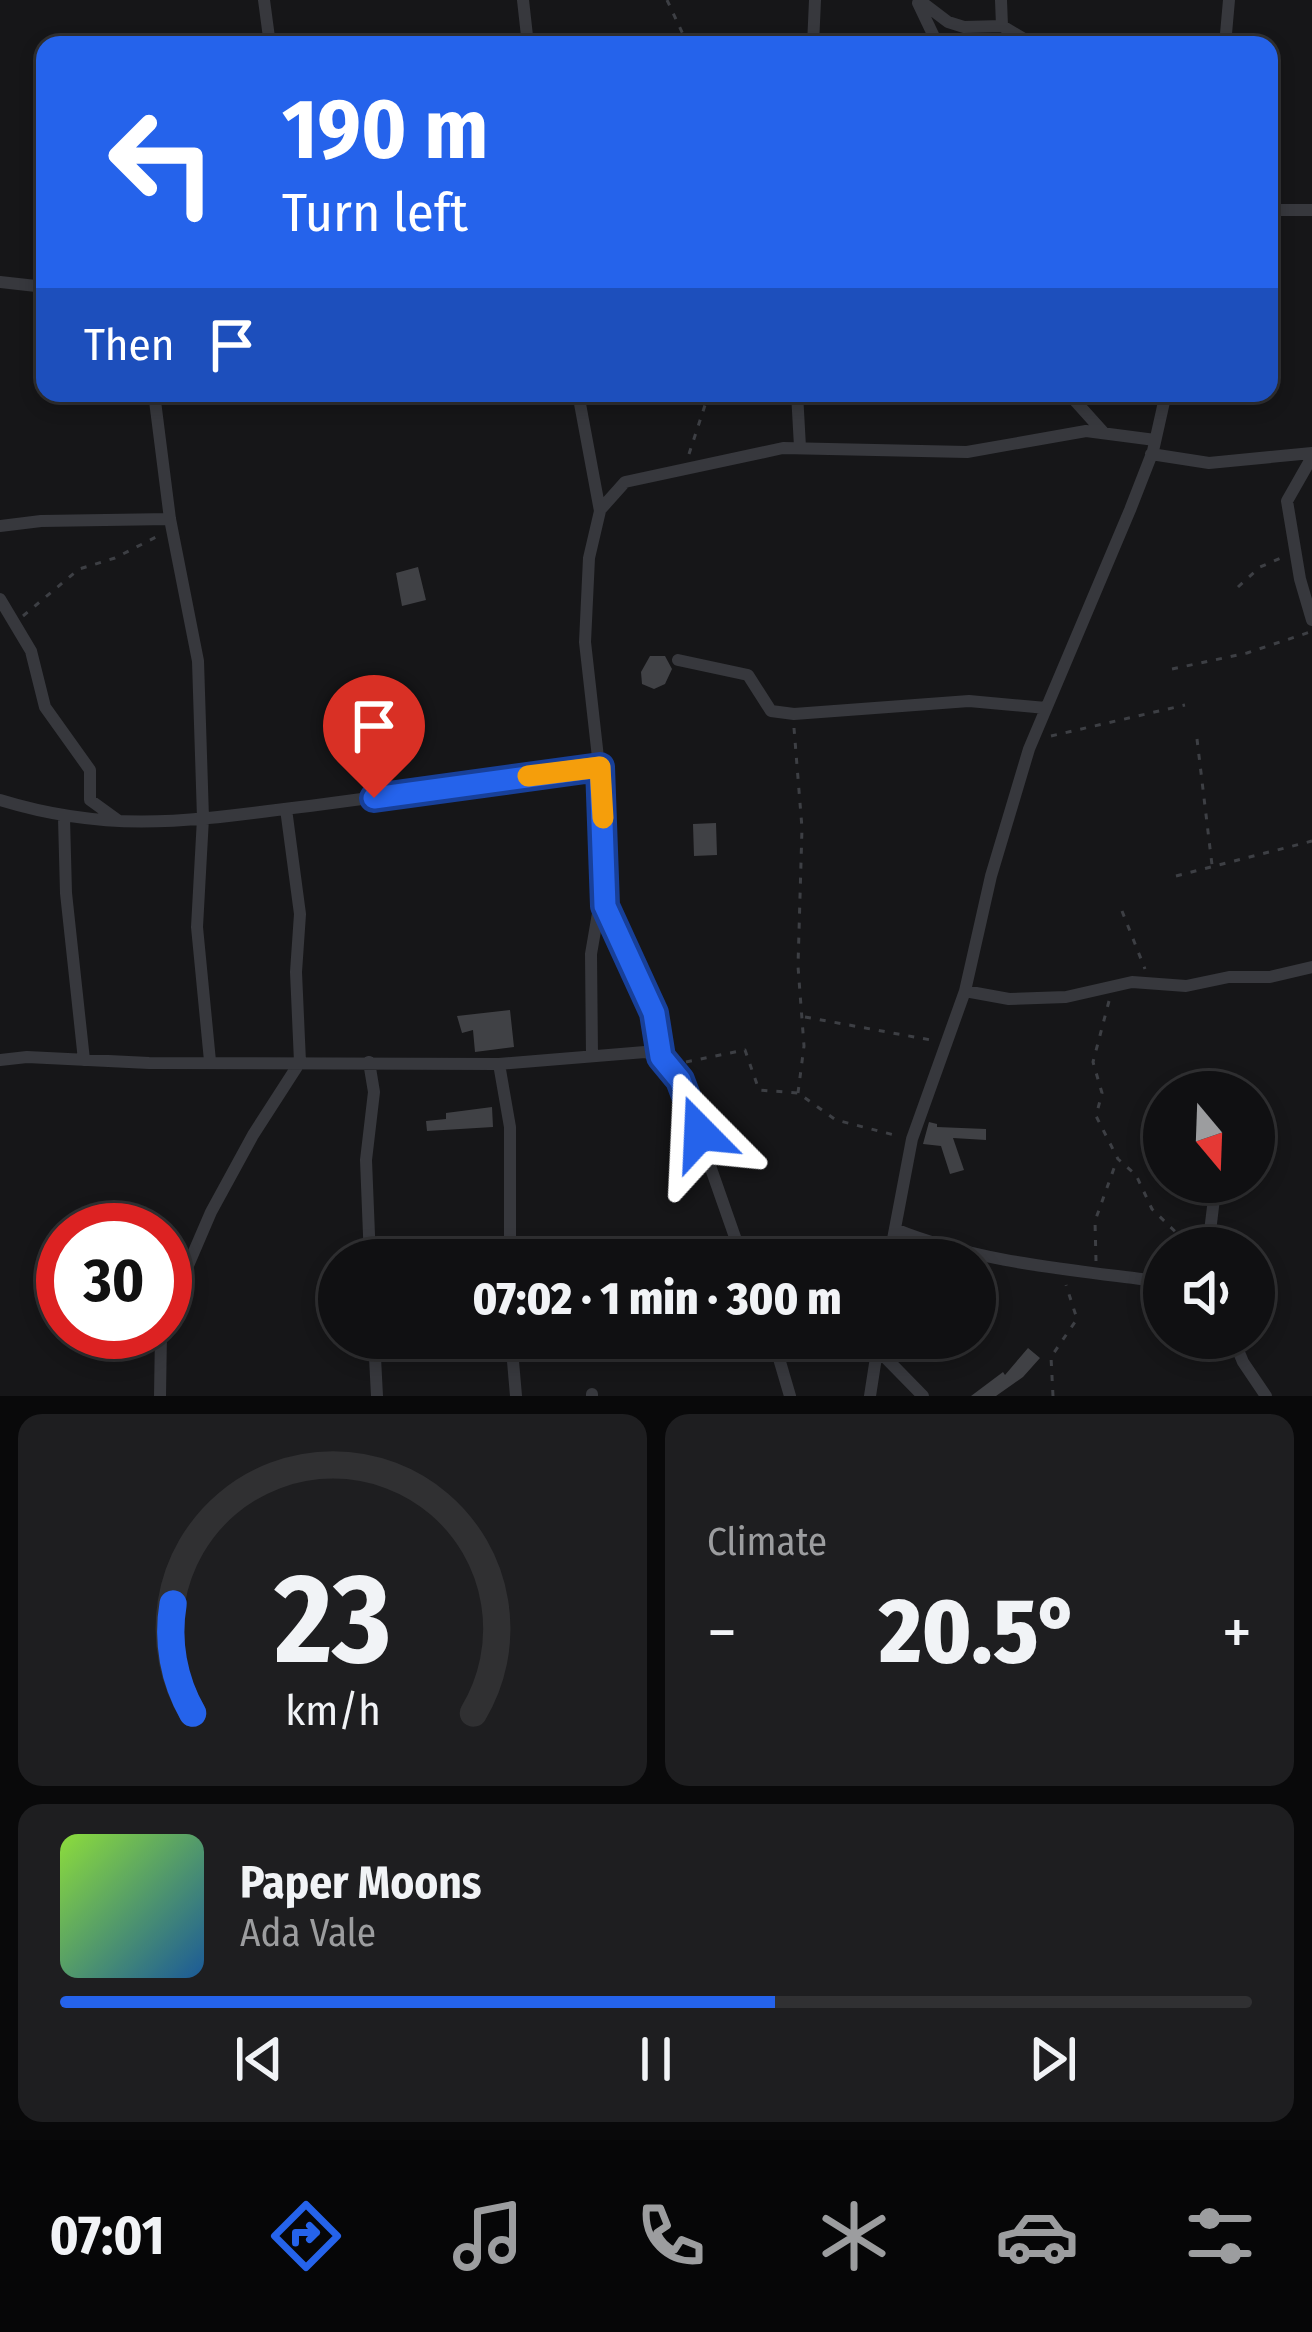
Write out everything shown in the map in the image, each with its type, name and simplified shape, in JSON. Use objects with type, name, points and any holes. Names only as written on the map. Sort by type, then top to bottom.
[{"type":"street","points":[[264,0],[269,36]]},
{"type":"street","points":[[523,0],[527,36]]},
{"type":"street","points":[[813,36],[815,0]]},
{"type":"street","points":[[918,0],[955,25],[1002,26],[1019,36]]},
{"type":"street","points":[[918,0],[934,36]]},
{"type":"street","points":[[1001,0],[1002,26]]},
{"type":"street","points":[[1226,36],[1229,0]]},
{"type":"street","points":[[1278,210],[1312,210]]},
{"type":"street","points":[[0,282],[36,286]]},
{"type":"street","points":[[155,402],[171,524],[198,661],[203,818],[196,927],[210,1061]]},
{"type":"street","points":[[580,402],[600,511],[589,558],[585,642],[600,767],[602,889],[591,954],[592,1055]]},
{"type":"street","points":[[798,402],[800,447]]},
{"type":"street","points":[[1076,402],[1104,433]]},
{"type":"street","points":[[893,1239],[912,1139],[965,991],[991,876],[1032,741],[1153,447],[1164,402]]},
{"type":"street","points":[[600,511],[626,482],[800,447],[967,452],[1071,433],[1104,433],[1209,463],[1312,455]]},
{"type":"street","points":[[1312,455],[1287,501],[1312,620]]},
{"type":"street","points":[[0,526],[41,521],[171,524]]},
{"type":"street","points":[[0,599],[37,668],[46,707],[90,770],[90,800],[103,813],[126,824]]},
{"type":"street","points":[[679,660],[748,675],[771,711],[794,714],[957,701],[1046,708]]},
{"type":"street","points":[[0,800],[64,818],[126,824],[600,767]]},
{"type":"street","points":[[192,1256],[253,1135],[301,1062],[296,972],[300,914],[286,808]]},
{"type":"street","points":[[64,818],[66,893],[83,1060]]},
{"type":"street","points":[[602,889],[610,923],[654,1013],[667,1061],[694,1113],[736,1239]]},
{"type":"street","points":[[965,991],[1028,999],[1149,982],[1186,986],[1229,977],[1270,977],[1312,968]]},
{"type":"street","points":[[0,1060],[500,1064],[644,1052],[667,1061]]},
{"type":"street","points":[[369,1062],[374,1092],[366,1160],[369,1239]]},
{"type":"street","points":[[500,1064],[510,1127],[510,1239]]},
{"type":"street","points":[[895,1229],[970,1252],[1143,1279]]},
{"type":"street","points":[[160,1396],[161,1359]]},
{"type":"street","points":[[375,1359],[376,1396]]},
{"type":"street","points":[[513,1359],[516,1396]]},
{"type":"street","points":[[779,1359],[790,1396]]},
{"type":"street","points":[[870,1396],[876,1359]]},
{"type":"street","points":[[892,1359],[923,1396]]},
{"type":"street","points":[[1242,1359],[1266,1396]]},
{"type":"path","points":[[667,0],[684,36]]},
{"type":"path","points":[[684,469],[706,402]]},
{"type":"path","points":[[15,622],[79,569],[115,558],[171,524]]},
{"type":"path","points":[[1238,586],[1260,567],[1296,553]]},
{"type":"path","points":[[1172,669],[1247,653],[1312,631]]},
{"type":"path","points":[[1032,741],[1185,706]]},
{"type":"path","points":[[794,714],[802,829],[798,966],[804,1046],[798,1093]]},
{"type":"path","points":[[1197,739],[1213,867]]},
{"type":"path","points":[[1176,876],[1312,841]]},
{"type":"path","points":[[1122,911],[1149,982]]},
{"type":"path","points":[[1113,986],[1093,1062],[1102,1093],[1096,1116],[1118,1159],[1136,1175],[1152,1208],[1171,1227]]},
{"type":"path","points":[[802,1017],[945,1042]]},
{"type":"path","points":[[667,1061],[745,1050],[759,1090],[798,1093],[836,1120],[912,1139]]},
{"type":"path","points":[[1096,1272],[1095,1221],[1118,1159]]},
{"type":"path","points":[[1053,1396],[1051,1357],[1077,1319],[1060,1266]]},
{"type":"building","points":[[418,567],[426,600],[402,606],[396,573]]},
{"type":"building","points":[[650,656],[665,656],[672,669],[665,684],[654,689],[642,684],[641,672]]},
{"type":"building","points":[[716,823],[717,855],[694,856],[693,824]]},
{"type":"building","points":[[510,1010],[514,1047],[475,1052],[473,1030],[462,1033],[457,1016]]},
{"type":"building","points":[[492,1107],[493,1127],[427,1131],[426,1121],[446,1119],[446,1113]]},
{"type":"building","points":[[929,1122],[937,1127],[986,1129],[986,1140],[953,1138],[964,1170],[950,1174],[941,1146],[923,1144]]},
{"type":"building","points":[[1028,1348],[1040,1358],[1023,1377],[996,1396],[971,1396],[1003,1372],[1005,1375]]},
{"type":"slow traffic","points":[[528,776],[600,767],[603,818]]},
{"type":"route","points":[[374,798],[600,767],[605,906],[654,1013],[661,1057],[680,1080],[700,1133]]}]
